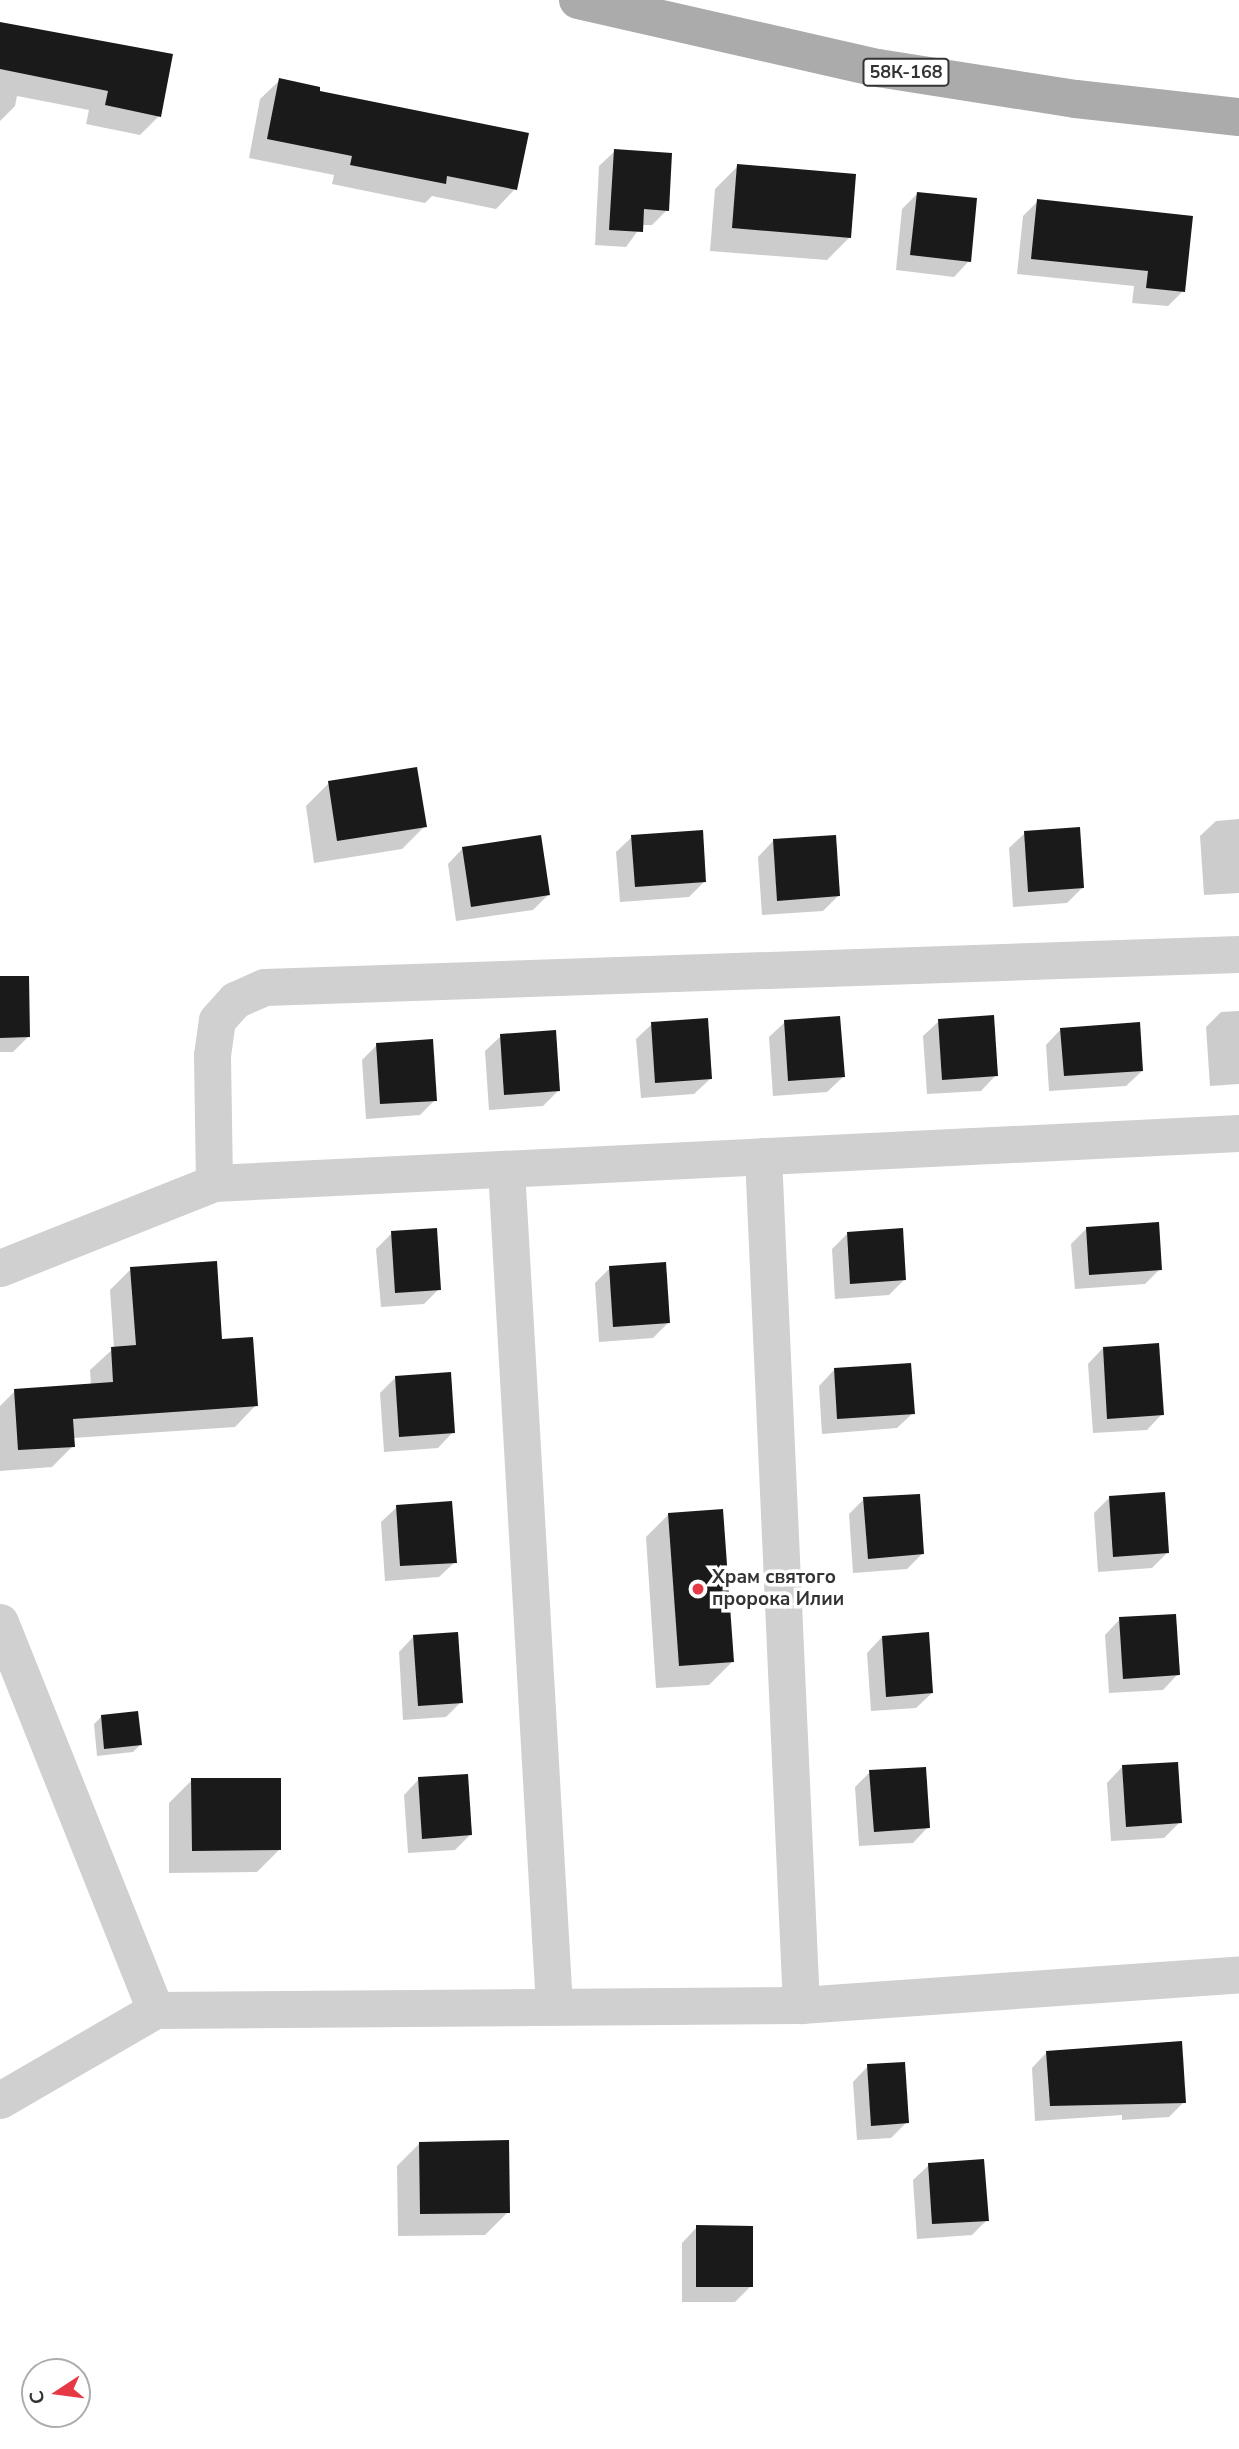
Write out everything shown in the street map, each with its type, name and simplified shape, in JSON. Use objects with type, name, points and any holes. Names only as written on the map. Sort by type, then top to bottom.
[{"type":"main road","name":"58К-168","points":[[578,0],[878,68],[1076,100],[1239,117]]},
{"type":"street","points":[[214,1183],[212,1055],[218,1020],[235,1000],[264,988],[1239,954]]},
{"type":"street","points":[[0,1268],[214,1183],[1239,1133]]},
{"type":"street","points":[[763,1156],[801,2005]]},
{"type":"street","points":[[506,1169],[554,2007]]},
{"type":"street","points":[[0,1622],[155,2010]]},
{"type":"street","points":[[0,2100],[155,2010],[801,2005],[1239,1974]]},
{"type":"building","points":[[0,22],[173,54],[161,117],[105,105],[108,91],[0,69]]},
{"type":"building","points":[[279,78],[320,87],[320,91],[529,133],[517,190],[447,176],[446,184],[350,165],[352,156],[267,139]]},
{"type":"building","points":[[614,149],[672,153],[669,211],[644,209],[643,232],[609,230]]},
{"type":"building","points":[[737,164],[856,174],[851,238],[732,228]]},
{"type":"building","points":[[917,192],[977,198],[971,262],[910,255]]},
{"type":"building","points":[[1037,199],[1193,216],[1185,292],[1146,288],[1148,271],[1031,259]]},
{"type":"building","points":[[417,767],[427,827],[337,841],[328,781]]},
{"type":"building","points":[[1080,827],[1084,888],[1028,892],[1024,831]]},
{"type":"building","points":[[703,830],[706,882],[635,887],[631,835]]},
{"type":"building","points":[[541,835],[550,895],[471,907],[462,847]]},
{"type":"building","points":[[836,835],[840,896],[777,901],[773,839]]},
{"type":"building","points":[[0,976],[29,976],[30,1037],[0,1038]]},
{"type":"building","points":[[994,1015],[998,1076],[942,1080],[938,1019]]},
{"type":"building","points":[[840,1016],[845,1077],[788,1081],[784,1020]]},
{"type":"building","points":[[708,1018],[712,1079],[655,1083],[651,1022]]},
{"type":"building","points":[[1140,1022],[1143,1071],[1064,1076],[1060,1028]]},
{"type":"building","points":[[556,1030],[560,1091],[504,1095],[500,1034]]},
{"type":"building","points":[[433,1039],[437,1101],[380,1104],[376,1043]]},
{"type":"building","points":[[1159,1222],[1162,1270],[1089,1275],[1086,1227]]},
{"type":"building","points":[[437,1228],[441,1290],[395,1293],[391,1231]]},
{"type":"building","points":[[903,1228],[906,1280],[850,1284],[847,1232]]},
{"type":"building","points":[[217,1261],[222,1339],[253,1337],[258,1406],[73,1419],[75,1447],[18,1450],[14,1389],[113,1382],[111,1347],[136,1345],[130,1267]]},
{"type":"building","points":[[666,1262],[670,1323],[613,1327],[609,1266]]},
{"type":"building","points":[[1159,1343],[1164,1415],[1107,1419],[1103,1347]]},
{"type":"building","points":[[911,1363],[915,1414],[837,1419],[834,1368]]},
{"type":"building","points":[[451,1372],[455,1433],[399,1437],[395,1376]]},
{"type":"building","points":[[1165,1492],[1169,1553],[1113,1557],[1109,1496]]},
{"type":"building","points":[[920,1494],[924,1554],[868,1559],[863,1497]]},
{"type":"building","points":[[452,1501],[457,1563],[400,1566],[396,1505]]},
{"type":"building","points":[[723,1509],[734,1662],[679,1666],[668,1513]]},
{"type":"building","points":[[1176,1614],[1180,1675],[1123,1679],[1119,1617]]},
{"type":"building","points":[[458,1632],[463,1703],[418,1706],[413,1635]]},
{"type":"building","points":[[929,1632],[933,1693],[886,1697],[882,1636]]},
{"type":"building","points":[[138,1711],[142,1745],[104,1749],[101,1715]]},
{"type":"building","points":[[1178,1762],[1182,1823],[1126,1827],[1122,1765]]},
{"type":"building","points":[[926,1767],[930,1828],[874,1832],[869,1770]]},
{"type":"building","points":[[468,1774],[472,1835],[422,1839],[418,1777]]},
{"type":"building","points":[[191,1778],[281,1778],[281,1850],[192,1851]]},
{"type":"building","points":[[1182,2041],[1186,2103],[1050,2106],[1046,2051]]},
{"type":"building","points":[[905,2062],[909,2123],[871,2126],[867,2064]]},
{"type":"building","points":[[509,2140],[510,2213],[420,2214],[419,2142]]},
{"type":"building","points":[[984,2159],[989,2221],[932,2224],[928,2163]]},
{"type":"building","points":[[696,2225],[753,2226],[753,2287],[696,2287]]},
{"type":"place","name":"Храм святого пророка Илии","points":[[698,1589]]}]
